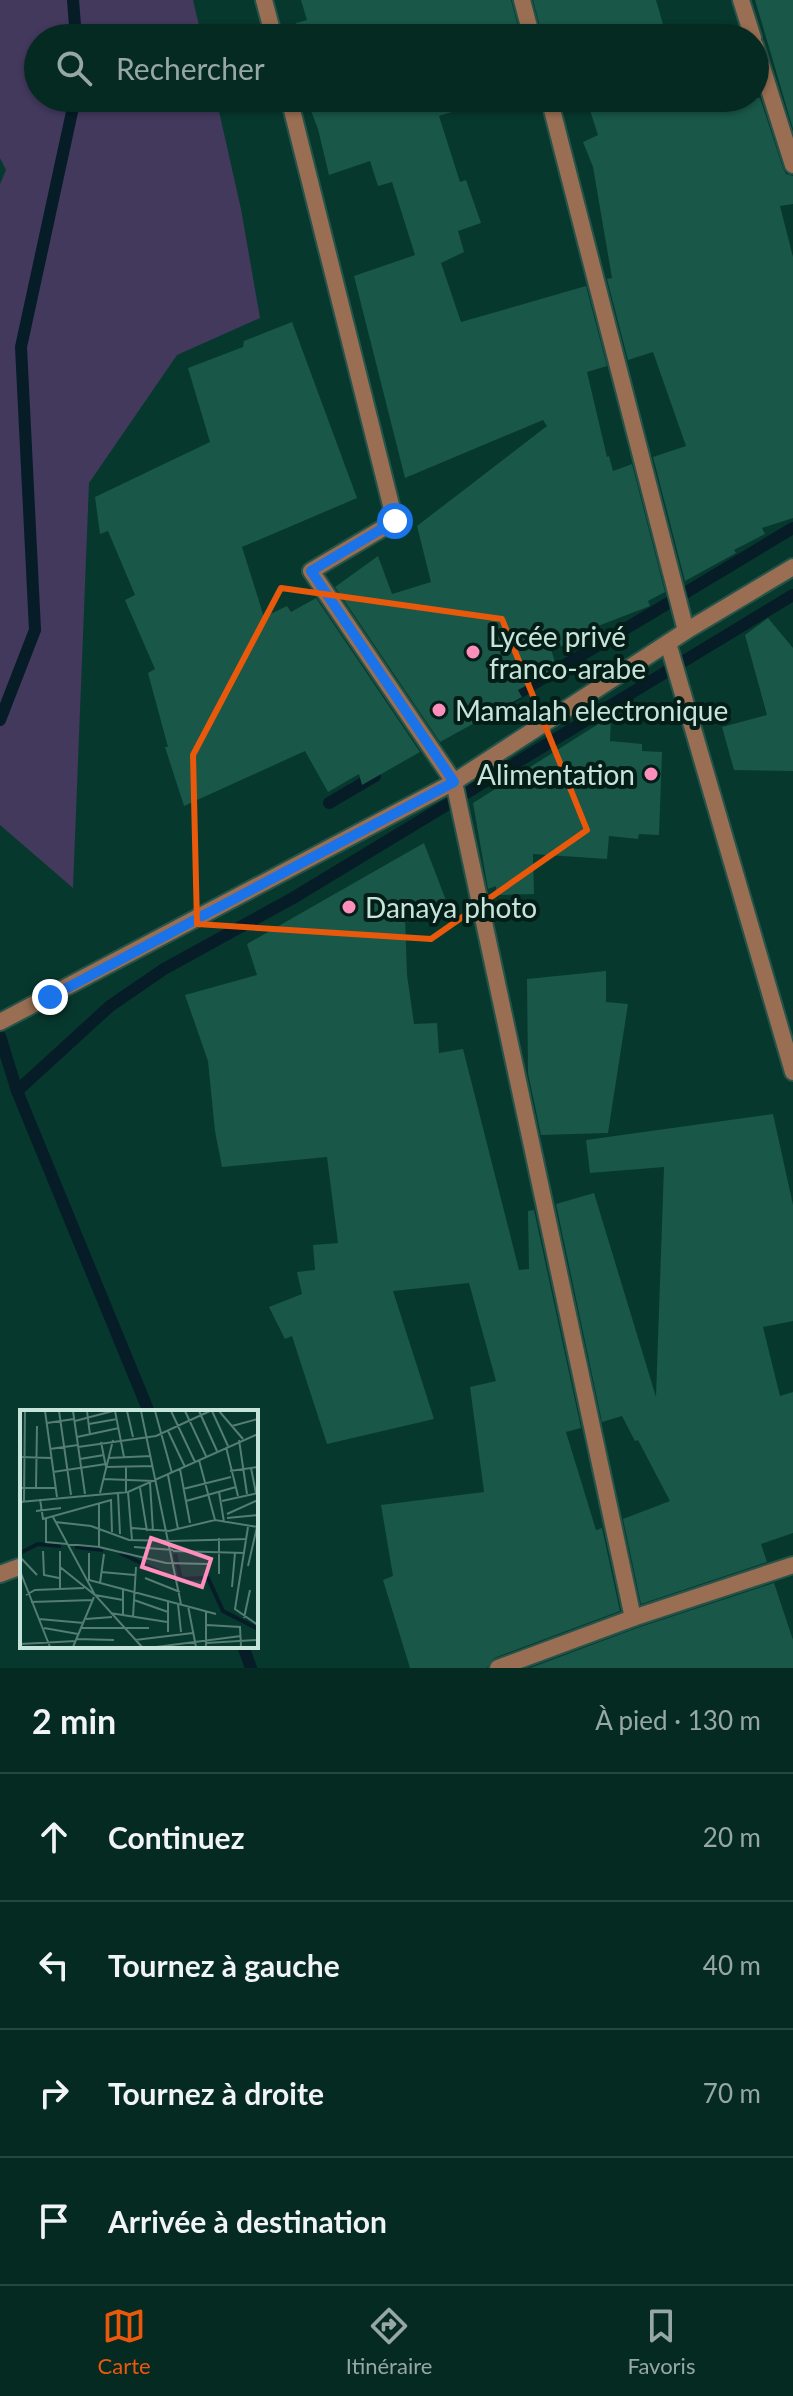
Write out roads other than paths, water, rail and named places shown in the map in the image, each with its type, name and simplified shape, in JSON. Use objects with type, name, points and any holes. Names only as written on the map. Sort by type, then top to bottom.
[{"type":"street","points":[[264,0],[270,24]]},
{"type":"street","points":[[522,0],[528,24]]},
{"type":"street","points":[[741,0],[749,24]]},
{"type":"street","points":[[769,89],[793,165]]},
{"type":"street","points":[[293,112],[395,521],[311,571],[454,782],[633,1618]]},
{"type":"street","points":[[553,112],[686,631]]},
{"type":"street","points":[[0,1022],[454,782],[686,631],[793,567]]},
{"type":"street","points":[[668,643],[793,1072]]},
{"type":"street","points":[[498,1668],[633,1618],[793,1565]]},
{"type":"street","points":[[0,1574],[19,1567]]},
{"type":"waterway","points":[[73,0],[75,24]]},
{"type":"waterway","points":[[0,720],[35,630],[21,347],[72,112]]},
{"type":"waterway","points":[[505,701],[793,528]]},
{"type":"waterway","points":[[17,1091],[110,1006],[164,969],[293,898],[793,595]]},
{"type":"waterway","points":[[329,803],[375,776]]},
{"type":"waterway","points":[[0,1036],[17,1091],[148,1410]]},
{"type":"waterway","points":[[244,1648],[251,1668]]},
{"type":"place","name":"Lycée privé franco-arabe","points":[[473,652]]},
{"type":"place","name":"Mamalah electronique","points":[[439,710]]},
{"type":"place","name":"Alimentation","points":[[651,774]]},
{"type":"place","name":"Danaya photo","points":[[349,907]]}]
